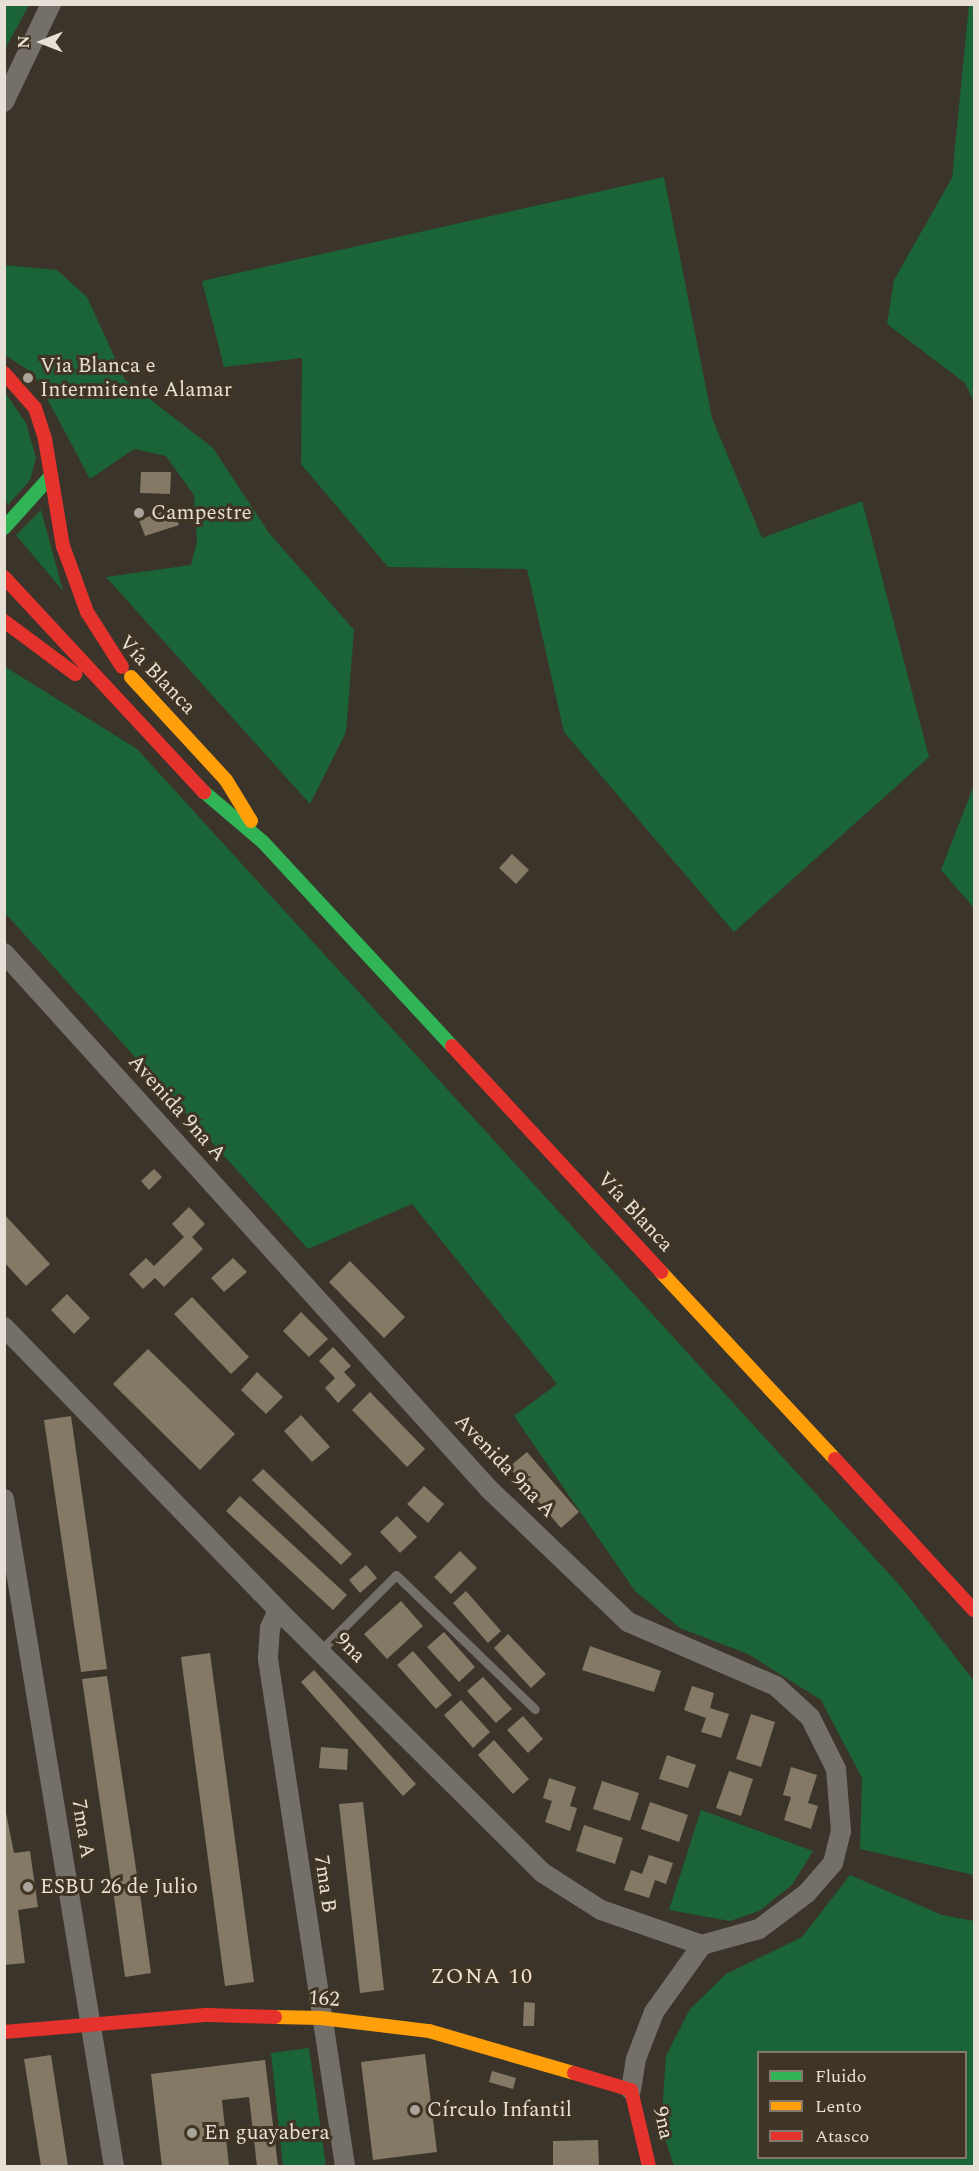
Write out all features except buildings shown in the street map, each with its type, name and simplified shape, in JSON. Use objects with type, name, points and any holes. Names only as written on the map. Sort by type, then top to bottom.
[{"type":"main road","points":[[4,373],[35,408],[45,439],[63,546],[87,612],[122,667]]},
{"type":"main road","points":[[4,528],[51,476]]},
{"type":"main road","name":"Vía Blanca","points":[[4,577],[142,723],[211,800],[263,842],[975,1610]]},
{"type":"main road","name":"Vía Blanca","points":[[72,617],[122,667],[226,780],[263,842]]},
{"type":"main road","points":[[4,621],[142,723]]},
{"type":"main road","points":[[941,1574],[969,1626]]},
{"type":"main road","name":"162","points":[[4,2032],[90,2027],[208,2014],[321,2018],[429,2031],[631,2090]]},
{"type":"main road","name":"9na","points":[[631,2090],[649,2166]]},
{"type":"street","points":[[4,102],[51,4]]},
{"type":"street","name":"Avenida 9na A","points":[[4,953],[489,1489],[628,1622],[776,1686],[810,1717],[836,1769],[841,1831],[833,1863],[807,1893],[759,1929],[702,1945]]},
{"type":"street","name":"9na","points":[[4,1328],[278,1610],[558,1884],[601,1910],[702,1945]]},
{"type":"street","name":"7ma A","points":[[4,1499],[114,2166]]},
{"type":"street","name":"7ma B","points":[[278,1610],[270,1628],[268,1659],[345,2166]]},
{"type":"street","points":[[631,2090],[636,2059],[654,2012],[702,1945]]},
{"type":"lane","points":[[320,1651],[396,1575],[535,1709]]},
{"type":"green space","points":[[969,4],[974,5],[974,402],[965,383],[887,324],[894,280],[952,178]]},
{"type":"green space","points":[[4,5],[29,5],[5,49]]},
{"type":"green space","points":[[664,177],[712,418],[762,538],[862,501],[929,757],[734,932],[564,732],[527,569],[388,567],[301,464],[302,358],[224,367],[202,281]]},
{"type":"green space","points":[[4,265],[57,270],[87,297],[125,380],[213,448],[269,533],[354,630],[346,732],[310,804],[106,577],[191,565],[197,541],[194,495],[166,456],[134,449],[90,479],[34,374],[5,355]]},
{"type":"green space","points":[[4,391],[26,423],[36,458],[30,480],[8,505],[4,495]]},
{"type":"green space","points":[[41,510],[63,591],[16,535]]},
{"type":"green space","points":[[4,666],[137,749],[902,1588],[974,1681],[974,1875],[860,1849],[862,1778],[821,1700],[748,1654],[680,1628],[635,1591],[514,1416],[557,1384],[412,1204],[308,1249],[5,913]]},
{"type":"green space","points":[[974,785],[974,908],[941,870]]},
{"type":"green space","points":[[701,1810],[813,1851],[792,1885],[759,1911],[730,1921],[669,1910]]},
{"type":"green space","points":[[850,1875],[942,1915],[974,1921],[974,2166],[674,2166],[661,2127],[666,2056],[690,2009],[726,1974],[802,1937]]},
{"type":"green space","points":[[309,2048],[326,2166],[283,2166],[271,2053]]},
{"type":"traffic: fast","points":[[4,528],[51,476]]},
{"type":"traffic: fast","points":[[204,792],[263,842],[452,1046]]},
{"type":"traffic: slow","points":[[131,677],[226,780],[251,821]]},
{"type":"traffic: slow","points":[[661,1272],[835,1459]]},
{"type":"traffic: slow","points":[[275,2017],[321,2018],[429,2031],[574,2073]]},
{"type":"traffic: jam","points":[[4,373],[35,408],[45,439],[63,546],[87,612],[122,667]]},
{"type":"traffic: jam","points":[[4,577],[204,792]]},
{"type":"traffic: jam","points":[[4,621],[75,674]]},
{"type":"traffic: jam","points":[[452,1046],[661,1272]]},
{"type":"traffic: jam","points":[[835,1459],[974,1610]]},
{"type":"traffic: jam","points":[[4,2032],[208,2015],[275,2017]]},
{"type":"traffic: jam","points":[[574,2073],[631,2090],[649,2166]]},
{"type":"place","name":"Via Blanca e Intermitente Alamar","points":[[28,378]]},
{"type":"place","name":"Campestre","points":[[139,513]]},
{"type":"place","name":"ESBU 26 de Julio","points":[[28,1887]]},
{"type":"place","name":"Círculo Infantil","points":[[415,2110]]},
{"type":"place","name":"En guayabera","points":[[192,2133]]},
{"type":"district","name":"ZONA 10","points":[[482,1977]]}]
